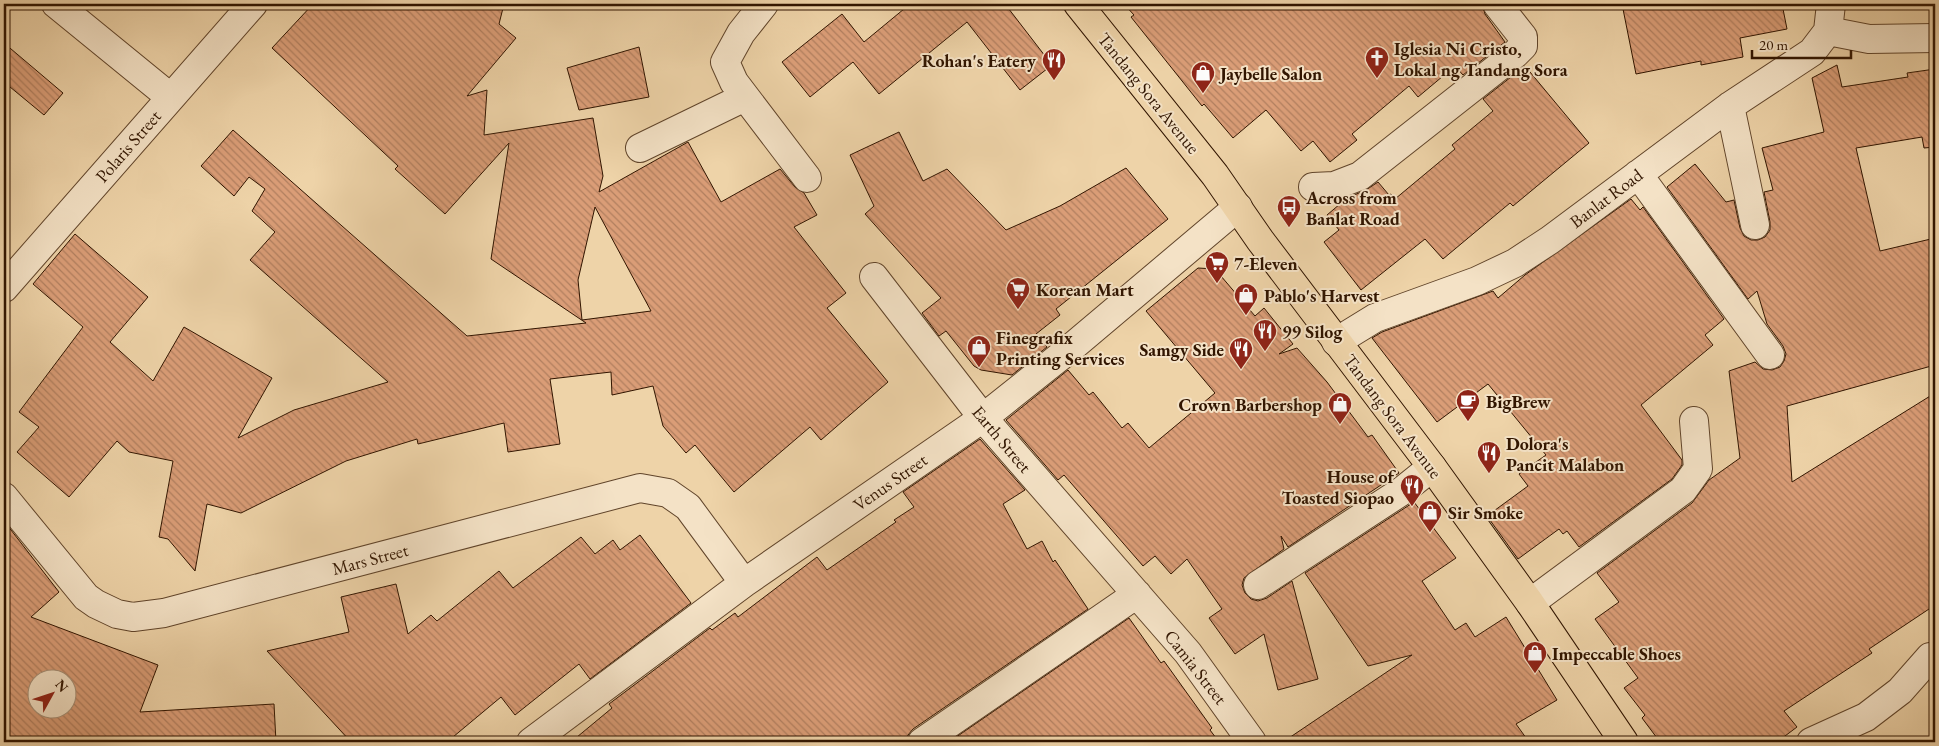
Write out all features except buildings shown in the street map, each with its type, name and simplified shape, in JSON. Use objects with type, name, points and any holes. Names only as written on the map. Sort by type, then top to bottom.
[{"type":"main road","name":"Tandang Sora Avenue","points":[[1078,4],[1238,207],[1260,240],[1336,342],[1432,467],[1530,603],[1624,742]]},
{"type":"street","points":[[56,4],[170,97]]},
{"type":"street","name":"Polaris Street","points":[[4,288],[252,4]]},
{"type":"street","points":[[764,4],[741,32],[725,62],[734,82],[744,97],[807,178]]},
{"type":"street","points":[[1313,187],[1334,186],[1360,176],[1515,54],[1523,46],[1523,37],[1498,4]]},
{"type":"street","points":[[1831,4],[1828,31],[1869,39],[1935,38]]},
{"type":"street","name":"Banlat Road","points":[[1336,342],[1375,318],[1477,281],[1515,263],[1550,240],[1730,106],[1812,52],[1828,31]]},
{"type":"street","points":[[640,148],[744,97]]},
{"type":"street","points":[[1730,106],[1755,226]]},
{"type":"street","points":[[1638,174],[1770,355]]},
{"type":"street","name":"Venus Street","points":[[531,742],[744,582],[983,418],[1072,347],[1238,207]]},
{"type":"street","name":"Earth Street","points":[[874,278],[983,418],[1137,594]]},
{"type":"street","points":[[1530,603],[1683,490],[1698,469],[1694,421]]},
{"type":"street","points":[[1258,585],[1402,491],[1432,467]]},
{"type":"street","name":"Mars Street","points":[[4,496],[86,597],[105,610],[133,617],[164,613],[640,488],[668,493],[688,507],[744,582]]},
{"type":"street","points":[[922,742],[1137,594]]},
{"type":"street","name":"Camia Street","points":[[1137,594],[1188,653],[1252,742]]},
{"type":"street","points":[[1811,742],[1866,717],[1900,691],[1930,657]]},
{"type":"place","name":"Iglesia Ni Cristo, Lokal ng Tandang Sora","points":[[1377,79]]},
{"type":"place","name":"Rohan's Eatery","points":[[1054,81]]},
{"type":"place","name":"Jaybelle Salon","points":[[1203,94]]},
{"type":"place","name":"Across from Banlat Road","points":[[1289,228]]},
{"type":"place","name":"7-Eleven","points":[[1217,284]]},
{"type":"place","name":"Korean Mart","points":[[1018,310]]},
{"type":"place","name":"Pablo's Harvest","points":[[1246,316]]},
{"type":"place","name":"99 Silog","points":[[1265,352]]},
{"type":"place","name":"Finegrafix Printing Services","points":[[979,368]]},
{"type":"place","name":"Samgy Side","points":[[1241,370]]},
{"type":"place","name":"BigBrew","points":[[1468,422]]},
{"type":"place","name":"Crown Barbershop","points":[[1340,425]]},
{"type":"place","name":"Dolora's Pancit Malabon","points":[[1489,474]]},
{"type":"place","name":"House of Toasted Siopao","points":[[1412,507]]},
{"type":"place","name":"Sir Smoke","points":[[1430,533]]},
{"type":"place","name":"Impeccable Shoes","points":[[1535,674]]}]
